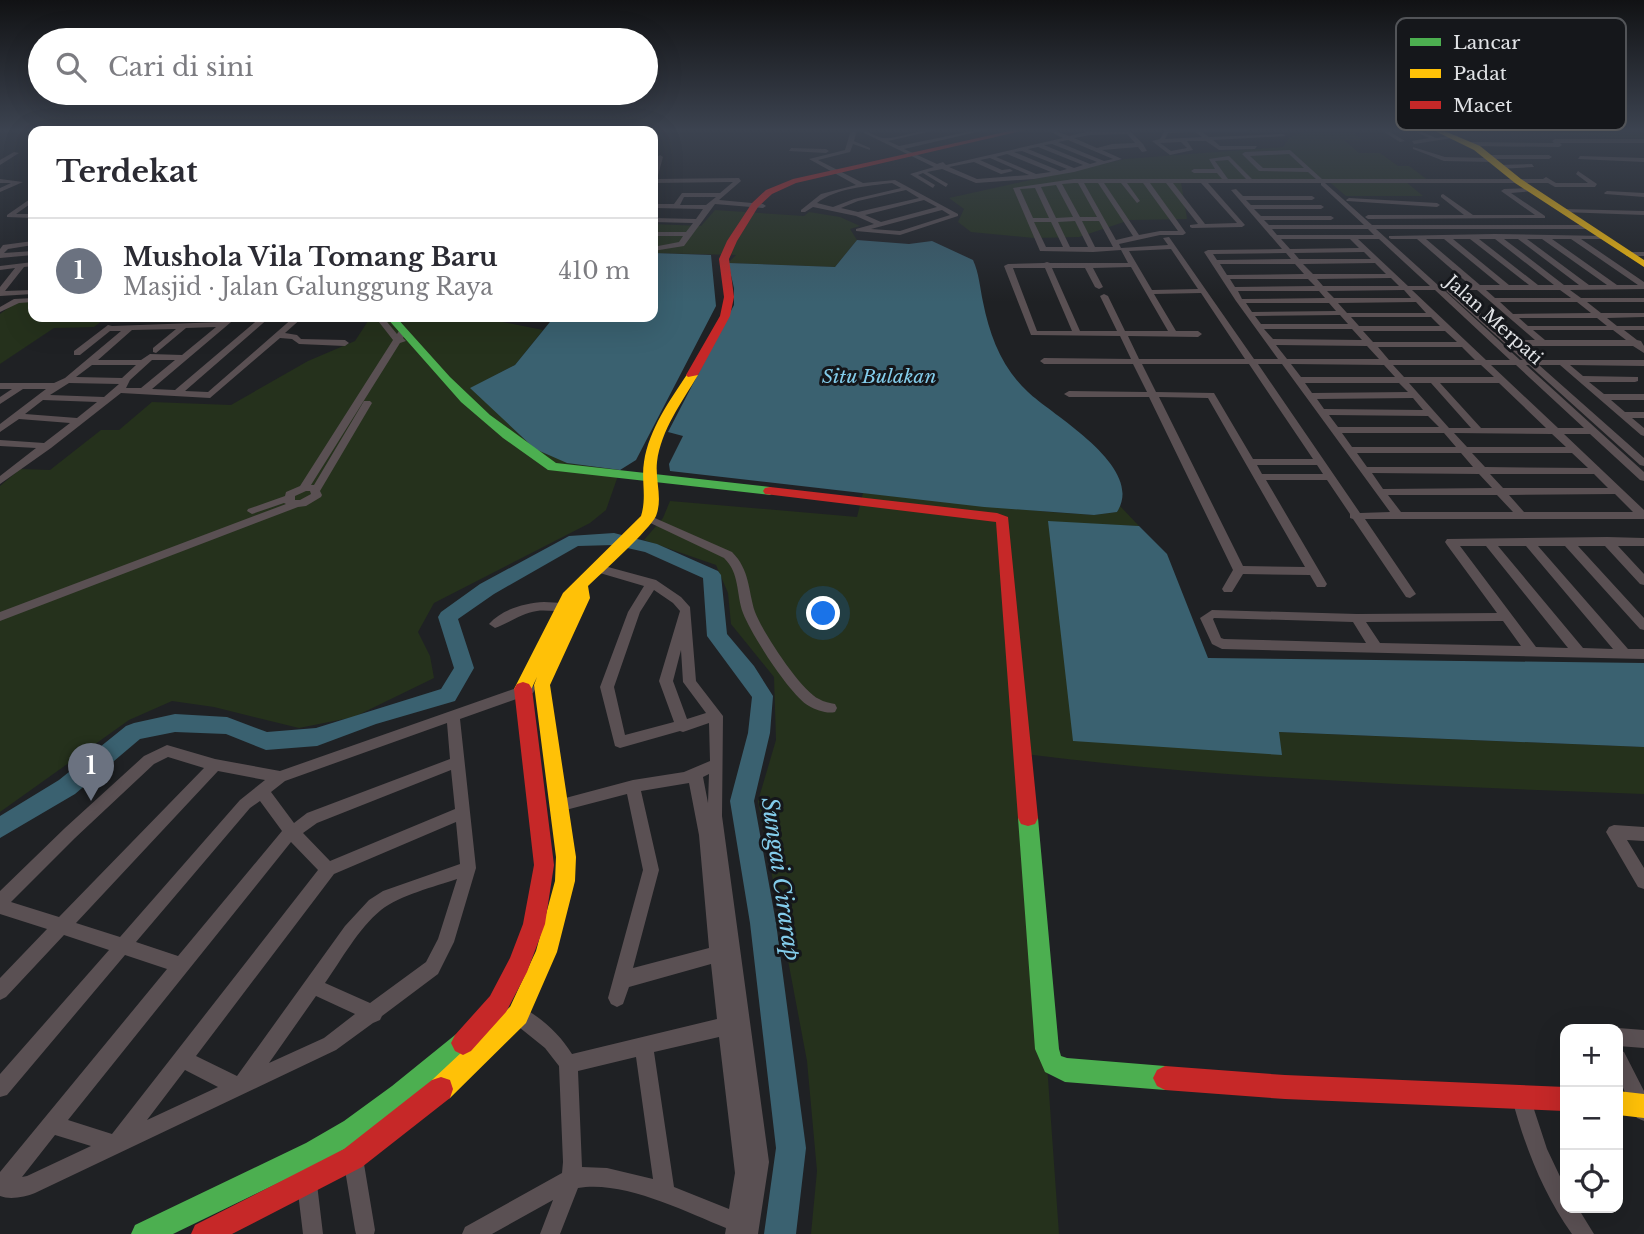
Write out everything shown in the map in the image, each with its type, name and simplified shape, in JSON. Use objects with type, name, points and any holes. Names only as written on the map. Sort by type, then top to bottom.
[{"type":"street","points":[[658,248],[678,246],[711,205],[730,188]]},
{"type":"street","points":[[144,1234],[315,1152],[353,1130],[401,1096],[463,1044],[498,1004],[519,964],[534,924],[544,865],[522,691],[525,680],[568,597],[648,518],[654,502],[650,462],[655,441],[725,316],[729,298],[724,261],[732,242],[763,203],[784,188]]},
{"type":"street","points":[[803,211],[823,195],[849,188]]},
{"type":"street","points":[[836,208],[856,200],[908,188],[956,214],[956,217],[900,233],[858,230],[943,208]]},
{"type":"street","points":[[1017,188],[1043,249],[1068,250],[1093,250],[1116,246],[1137,237],[1183,233],[1150,188]]},
{"type":"street","points":[[1039,188],[1068,250]]},
{"type":"street","points":[[1061,188],[1093,250]]},
{"type":"street","points":[[1084,188],[1116,246]]},
{"type":"street","points":[[1104,188],[1137,237]]},
{"type":"street","points":[[1128,188],[1137,201]]},
{"type":"street","points":[[1173,188],[1202,225]]},
{"type":"street","points":[[1234,216],[1247,208],[1299,188]]},
{"type":"street","points":[[1302,188],[1341,227]]},
{"type":"street","name":"Jalan Merpati","points":[[1329,188],[1380,232],[1434,288],[1644,478]]},
{"type":"street","points":[[1331,188],[1340,194]]},
{"type":"street","points":[[1356,188],[1362,193]]},
{"type":"street","points":[[1383,188],[1387,191]]},
{"type":"street","points":[[1528,188],[1603,237],[1637,254],[1644,264]]},
{"type":"street","points":[[1599,188],[1606,192],[1644,195]]},
{"type":"street","points":[[1211,189],[1242,225]]},
{"type":"street","points":[[1211,189],[1247,208],[1522,516]]},
{"type":"street","points":[[1175,190],[1190,190]]},
{"type":"street","points":[[1532,190],[1504,191],[1558,227]]},
{"type":"street","points":[[1623,194],[1644,211]]},
{"type":"street","points":[[677,206],[682,195],[721,195]]},
{"type":"street","points":[[1443,196],[1471,217]]},
{"type":"street","points":[[858,214],[925,198]]},
{"type":"street","points":[[1219,198],[1247,208],[1341,227],[1395,217],[1543,217]]},
{"type":"street","points":[[1247,208],[1312,198]]},
{"type":"street","points":[[1368,222],[1349,200],[1434,205],[1461,228]]},
{"type":"street","points":[[28,203],[9,216],[28,216]]},
{"type":"street","points":[[658,206],[763,203]]},
{"type":"street","points":[[810,204],[858,214],[880,224]]},
{"type":"street","points":[[1405,205],[1420,217]]},
{"type":"street","points":[[1226,207],[1322,208]]},
{"type":"street","points":[[1247,208],[1331,218]]},
{"type":"street","points":[[1242,225],[1247,208]]},
{"type":"street","points":[[1385,209],[1395,217]]},
{"type":"street","points":[[1506,209],[1517,217]]},
{"type":"street","points":[[1486,211],[1494,217]]},
{"type":"street","points":[[1564,211],[1644,211]]},
{"type":"street","points":[[1029,220],[1101,219]]},
{"type":"street","points":[[658,220],[697,221]]},
{"type":"street","points":[[1192,226],[1242,225]]},
{"type":"street","points":[[1274,237],[1352,237],[1380,232],[1461,228],[1588,227]]},
{"type":"street","points":[[1483,228],[1616,329],[1640,343],[1644,350]]},
{"type":"street","points":[[1380,232],[1391,237],[1644,463]]},
{"type":"street","points":[[658,234],[688,234]]},
{"type":"street","points":[[658,243],[664,234]]},
{"type":"street","points":[[1352,237],[1643,515]]},
{"type":"street","points":[[1391,237],[1603,237]]},
{"type":"street","points":[[1419,237],[1543,343]]},
{"type":"street","points":[[1446,237],[1508,288]]},
{"type":"street","points":[[1472,237],[1537,288]]},
{"type":"street","points":[[1520,237],[1589,288]]},
{"type":"street","points":[[1546,237],[1617,287]]},
{"type":"street","points":[[1573,237],[1644,286]]},
{"type":"street","points":[[1173,333],[1125,249],[1170,243],[1354,516],[1410,594]]},
{"type":"street","points":[[2,252],[28,244]]},
{"type":"street","points":[[1364,248],[1208,251],[1235,289],[1240,301],[1398,516]]},
{"type":"street","points":[[2,252],[28,253]]},
{"type":"street","points":[[1216,262],[1377,261]]},
{"type":"street","points":[[0,268],[28,264]]},
{"type":"street","points":[[1047,264],[1077,333]]},
{"type":"street","points":[[1087,264],[1239,570]]},
{"type":"street","points":[[0,293],[22,265]]},
{"type":"street","points":[[1134,265],[1008,265],[1032,332],[1198,334]]},
{"type":"street","points":[[1225,275],[1390,274]]},
{"type":"street","points":[[1235,289],[1644,286]]},
{"type":"street","points":[[1149,292],[1203,291]]},
{"type":"street","points":[[0,293],[28,293]]},
{"type":"street","points":[[0,310],[28,296]]},
{"type":"street","points":[[1240,301],[1418,301]]},
{"type":"street","points":[[1494,301],[1644,301]]},
{"type":"street","points":[[1250,314],[1434,315]]},
{"type":"street","points":[[1510,316],[1644,315]]},
{"type":"street","points":[[114,322],[108,329],[72,353],[143,363]]},
{"type":"street","points":[[0,429],[55,386],[68,380],[133,322]]},
{"type":"street","points":[[157,326],[161,322]]},
{"type":"street","points":[[145,390],[227,322]]},
{"type":"street","points":[[178,393],[260,322]]},
{"type":"street","points":[[68,380],[178,393],[214,393],[293,322]]},
{"type":"street","points":[[385,322],[492,421],[553,467],[997,517],[1003,520],[1020,750],[1047,1049],[1053,1064],[1059,1068],[1285,1087],[1560,1099]]},
{"type":"street","points":[[394,322],[405,338]]},
{"type":"street","points":[[108,329],[224,324]]},
{"type":"street","points":[[156,350],[185,325]]},
{"type":"street","points":[[1260,326],[1449,329]]},
{"type":"street","points":[[1526,329],[1644,329]]},
{"type":"street","points":[[278,335],[294,337],[299,341],[345,342]]},
{"type":"street","points":[[304,488],[405,338]]},
{"type":"street","points":[[1272,342],[1465,344]]},
{"type":"street","points":[[1509,343],[1640,343]]},
{"type":"street","points":[[0,481],[106,400],[150,357],[184,358]]},
{"type":"street","points":[[1044,361],[1384,360],[1644,363]]},
{"type":"street","points":[[1560,362],[1643,431]]},
{"type":"street","points":[[1613,363],[1644,387]]},
{"type":"street","points":[[1582,379],[1635,379]]},
{"type":"street","points":[[1300,380],[1502,380]]},
{"type":"street","points":[[1433,380],[1480,432]]},
{"type":"street","points":[[0,386],[55,386]]},
{"type":"street","points":[[0,401],[20,387]]},
{"type":"street","points":[[1069,394],[1211,395],[1321,584]]},
{"type":"street","points":[[1311,396],[1414,395]]},
{"type":"street","points":[[41,397],[106,400]]},
{"type":"street","points":[[1602,397],[1644,397]]},
{"type":"street","points":[[0,608],[291,501],[312,500],[317,495],[316,490],[365,399]]},
{"type":"street","points":[[1323,412],[1430,413]]},
{"type":"street","points":[[1623,415],[1644,415]]},
{"type":"street","points":[[16,416],[80,421]]},
{"type":"street","points":[[1336,430],[1592,431]]},
{"type":"street","points":[[1609,431],[1643,431]]},
{"type":"street","points":[[2,445],[47,446]]},
{"type":"street","points":[[1352,450],[1576,450]]},
{"type":"street","points":[[1250,462],[1318,462]]},
{"type":"street","points":[[1366,470],[1597,471]]},
{"type":"street","points":[[1259,477],[1328,477]]},
{"type":"street","points":[[0,617],[291,501],[294,492],[304,488],[316,490]]},
{"type":"street","points":[[1382,492],[1619,491]]},
{"type":"street","points":[[1354,516],[1643,515]]},
{"type":"street","points":[[648,518],[736,561],[742,574],[751,617],[799,690],[814,702],[830,708]]},
{"type":"street","points":[[1607,541],[1644,581]]},
{"type":"street","points":[[1531,650],[1451,542],[1644,542]]},
{"type":"street","points":[[1530,542],[1623,652]]},
{"type":"street","points":[[1568,542],[1644,626]]},
{"type":"street","points":[[1490,543],[1579,652]]},
{"type":"street","points":[[597,568],[652,583],[676,596],[686,610],[690,681],[716,716],[716,816],[759,1162],[740,1230]]},
{"type":"street","points":[[1239,570],[1313,570]]},
{"type":"street","points":[[1228,589],[1239,570]]},
{"type":"street","points":[[652,583],[634,612],[607,687],[620,742],[716,716]]},
{"type":"street","points":[[204,1234],[307,1184],[353,1158],[432,1098],[518,1015],[546,952],[565,881],[566,857],[542,685],[582,598],[581,586]]},
{"type":"street","points":[[495,624],[513,611],[533,606],[563,607]]},
{"type":"street","points":[[1507,617],[1357,618],[1212,614],[1206,618],[1216,641],[1222,644],[1644,654]]},
{"type":"street","points":[[1357,618],[1375,646]]},
{"type":"street","points":[[683,727],[666,681],[685,620]]},
{"type":"street","points":[[0,1088],[245,804],[261,790],[280,777],[542,685]]},
{"type":"street","points":[[453,715],[468,868],[446,942],[432,968],[374,1014],[330,1044],[28,1186],[2,1186],[272,852],[292,832],[312,818],[457,762]]},
{"type":"street","points":[[180,965],[0,904],[70,833],[149,761],[167,751],[215,765],[280,777]]},
{"type":"street","points":[[558,806],[633,786],[686,778],[717,764]]},
{"type":"street","points":[[0,991],[215,765]]},
{"type":"street","points":[[695,774],[707,835],[726,1026],[745,1173],[740,1230]]},
{"type":"street","points":[[617,998],[651,870],[633,786]]},
{"type":"street","points":[[261,790],[292,832],[328,869]]},
{"type":"street","points":[[116,1145],[328,869],[461,813]]},
{"type":"street","points":[[1644,834],[1614,832],[1644,882]]},
{"type":"street","points":[[240,1088],[351,932],[375,905],[389,896],[468,868]]},
{"type":"street","points":[[622,980],[718,954]]},
{"type":"street","points":[[312,986],[374,1014]]},
{"type":"street","points":[[498,1004],[542,1032],[562,1052],[568,1064],[573,1162],[571,1179],[550,1234]]},
{"type":"street","points":[[568,1064],[726,1026]]},
{"type":"street","points":[[1623,1037],[1644,1039]]},
{"type":"street","points":[[644,1045],[665,1194]]},
{"type":"street","points":[[183,1059],[240,1088]]},
{"type":"street","points":[[1623,1068],[1643,1107]]},
{"type":"street","points":[[1520,1095],[1532,1139],[1549,1180],[1584,1234]]},
{"type":"street","points":[[1623,1104],[1643,1107]]},
{"type":"street","points":[[52,1124],[116,1145]]},
{"type":"street","points":[[353,1158],[365,1230]]},
{"type":"street","points":[[472,1234],[571,1179],[597,1175],[665,1194],[740,1230]]},
{"type":"street","points":[[307,1184],[313,1234]]},
{"type":"green space","points":[[996,188],[1182,188],[1187,219],[1130,220],[1079,237],[1034,238],[971,232],[958,222],[964,209],[949,198]]},
{"type":"green space","points":[[1336,188],[1413,188],[1423,196],[1346,196]]},
{"type":"green space","points":[[715,210],[804,216],[809,212],[840,217],[860,226],[850,229],[857,240],[835,267],[728,263],[736,255],[658,253],[658,224],[701,226]]},
{"type":"green space","points":[[28,301],[28,322],[100,322],[94,327],[54,328],[0,364],[0,314],[16,302]]},
{"type":"green space","points":[[367,322],[503,322],[543,330],[515,365],[471,388],[567,463],[620,470],[606,510],[590,523],[434,603],[418,632],[430,656],[434,678],[354,717],[299,728],[214,707],[172,701],[129,720],[0,812],[0,486],[20,469],[50,470],[101,430],[119,430],[152,402],[231,405],[308,361],[355,341]]},
{"type":"green space","points":[[863,493],[1094,515],[1117,512],[1120,506],[1139,526],[1049,522],[1282,755],[1278,732],[1644,747],[1644,794],[1257,776],[1025,754],[1059,1234],[811,1234],[817,1171],[807,1061],[758,801],[776,740],[774,677],[731,624],[728,593],[716,565],[644,540],[663,518],[670,501],[857,517]]},
{"type":"water","name":"Situ Bulakan","points":[[857,240],[909,244],[932,241],[973,260],[989,327],[1004,362],[1028,392],[1093,444],[1108,461],[1119,478],[1123,495],[1117,512],[1094,515],[984,507],[670,471],[669,464],[683,436],[668,432],[734,305],[734,288],[728,263],[835,267]]},
{"type":"water","points":[[658,253],[711,255],[716,306],[636,460],[620,470],[567,463],[535,449],[470,388],[515,365],[550,322],[658,322]]},
{"type":"water","points":[[1048,521],[1139,526],[1167,554],[1208,658],[1644,663],[1644,747],[1279,732],[1282,755],[1073,741]]},
{"type":"waterway","name":"Sungai Cirarap","points":[[0,828],[67,787],[134,732],[175,723],[227,726],[266,741],[317,737],[372,717],[448,695],[464,668],[448,617],[487,589],[575,540],[614,539],[651,548],[712,575],[717,636],[747,671],[763,696],[759,733],[742,801],[763,923],[791,1148],[780,1234]]},
{"type":"traffic: fast","points":[[395,322],[427,359],[486,418],[507,436],[553,467],[770,491]]},
{"type":"traffic: fast","points":[[1028,818],[1047,1049],[1053,1064],[1065,1070],[1165,1078]]},
{"type":"traffic: fast","points":[[144,1234],[315,1152],[353,1130],[401,1095],[463,1043]]},
{"type":"traffic: slow","points":[[1528,188],[1644,264]]},
{"type":"traffic: slow","points":[[523,689],[568,597],[648,518],[652,501],[650,467],[657,437],[692,375]]},
{"type":"traffic: slow","points":[[441,1089],[518,1015],[546,952],[565,881],[566,857],[542,685],[582,598],[581,586]]},
{"type":"traffic: slow","points":[[1623,1104],[1644,1106]]},
{"type":"traffic: jam","points":[[692,375],[725,316],[729,297],[724,259],[732,241],[755,205],[769,192],[779,188]]},
{"type":"traffic: jam","points":[[770,491],[997,517],[1003,520],[1028,818]]},
{"type":"traffic: jam","points":[[463,1043],[498,1004],[519,964],[534,924],[544,865],[523,689]]},
{"type":"traffic: jam","points":[[1165,1078],[1285,1087],[1560,1099]]},
{"type":"traffic: jam","points":[[204,1234],[353,1158],[441,1089]]},
{"type":"place","name":"Mushola Vila Tomang Baru","points":[[91,801]]}]
